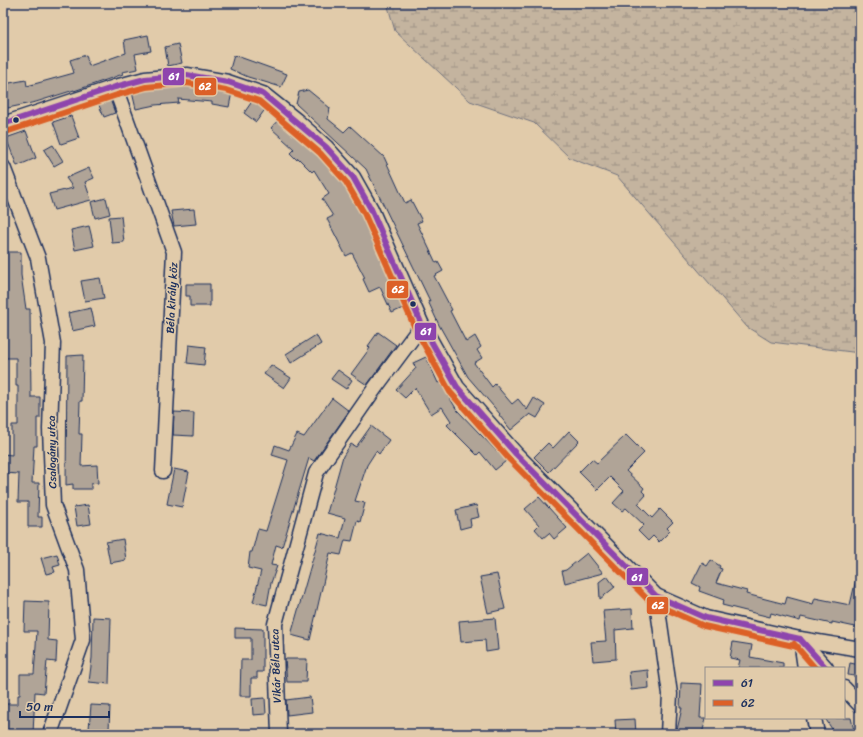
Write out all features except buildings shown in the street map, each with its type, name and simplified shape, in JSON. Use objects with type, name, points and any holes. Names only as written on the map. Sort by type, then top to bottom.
[{"type":"street","points":[[3,124],[114,87],[145,79],[187,75],[228,82],[263,94],[297,120],[326,147],[353,177],[371,209],[422,325],[456,387],[516,454],[656,596],[706,618],[800,639],[860,649]]},
{"type":"street","name":"Béla király köz","points":[[114,87],[174,252],[163,471]]},
{"type":"street","name":"Csalogány utca","points":[[3,167],[38,258],[53,343],[50,429],[53,505],[77,570],[83,632],[83,640],[50,734]]},
{"type":"street","name":"Vikár Béla utca","points":[[279,734],[275,624],[316,473],[375,388],[422,325]]},
{"type":"street","points":[[656,596],[670,694],[668,734]]},
{"type":"street","points":[[800,639],[805,667]]},
{"type":"street","points":[[800,639],[825,667]]},
{"type":"street","points":[[845,689],[860,705]]},
{"type":"street","points":[[814,719],[817,734]]},
{"type":"green space","points":[[387,3],[860,3],[860,353],[771,342],[747,327],[617,176],[570,158],[534,123],[470,101],[395,31]]},
{"type":"transit line","name":"61","points":[[3,124],[115,87],[145,79],[187,75],[228,82],[263,94],[326,147],[353,177],[371,209],[422,325],[457,387],[516,454],[656,596],[706,618],[800,639]]},
{"type":"transit line","name":"62","points":[[6,132],[117,95],[146,87],[187,83],[226,90],[259,101],[320,153],[346,182],[364,213],[415,328],[450,392],[510,460],[650,602],[704,626],[798,647]]},
{"type":"transit line","name":"61","points":[[800,639],[825,667]]},
{"type":"transit line","name":"62","points":[[794,644],[814,667]]}]
